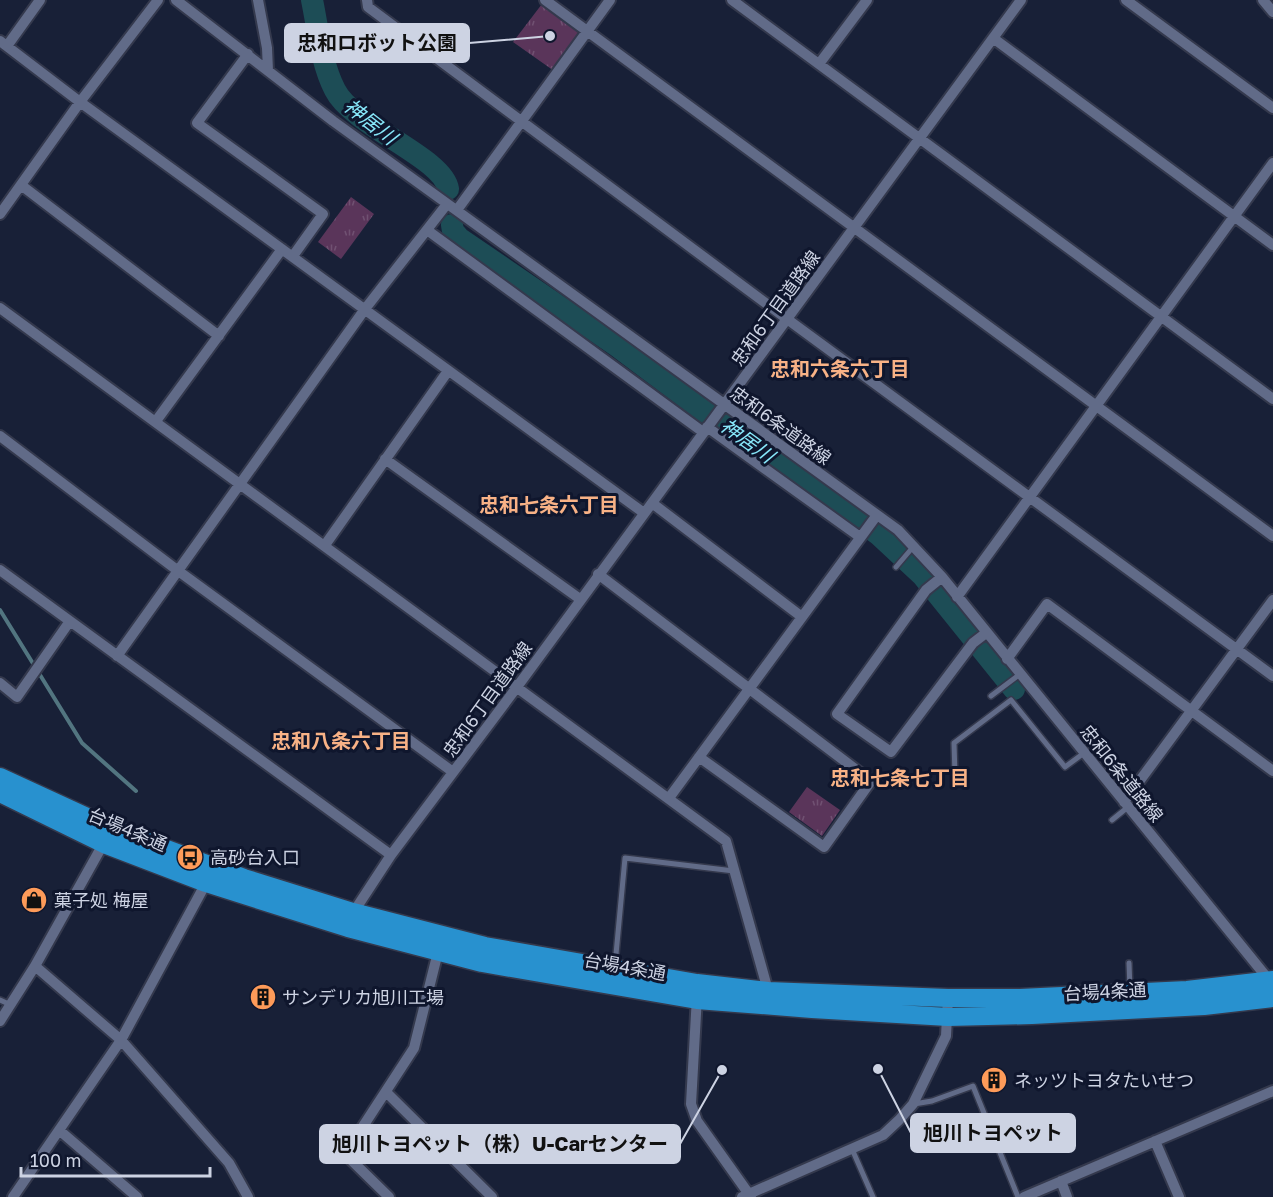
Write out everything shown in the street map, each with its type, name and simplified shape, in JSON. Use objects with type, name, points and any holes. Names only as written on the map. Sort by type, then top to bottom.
[{"type":"highway","name":"台場4条通","points":[[0,777],[108,836],[206,883],[441,944],[485,946],[614,977],[697,992],[948,1017],[1032,1016],[1204,1006],[1273,998]]},
{"type":"highway","name":"台場4条通","points":[[0,793],[108,836],[244,878],[350,920]]},
{"type":"highway","name":"台場4条通","points":[[770,998],[1020,998],[1187,990],[1271,980]]},
{"type":"street","points":[[40,0],[4,44],[80,102],[644,513]]},
{"type":"street","points":[[0,214],[80,102],[158,0]]},
{"type":"street","name":"忠和6条道路線","points":[[176,0],[447,204],[724,404],[874,519],[897,530],[911,550],[957,597],[980,637],[1007,659],[1017,676],[1081,755],[1271,980]]},
{"type":"street","points":[[258,0],[267,48],[268,71]]},
{"type":"street","points":[[367,0],[368,7],[522,122],[1273,676]]},
{"type":"street","points":[[545,0],[1273,536]]},
{"type":"street","points":[[457,210],[610,0]]},
{"type":"street","points":[[732,0],[1273,399]]},
{"type":"street","points":[[819,64],[867,0]]},
{"type":"street","name":"忠和6丁目道路線","points":[[350,920],[391,855],[1021,0]]},
{"type":"street","points":[[1126,0],[1273,108]]},
{"type":"street","points":[[1263,0],[1273,12]]},
{"type":"street","points":[[993,38],[1273,245]]},
{"type":"street","points":[[248,54],[197,123],[323,214],[293,256]]},
{"type":"street","points":[[957,597],[1028,496],[1273,163]]},
{"type":"street","points":[[21,185],[219,336]]},
{"type":"street","points":[[117,656],[365,309],[447,204]]},
{"type":"street","points":[[427,230],[862,535]]},
{"type":"street","points":[[156,421],[282,249]]},
{"type":"street","points":[[0,308],[726,841],[770,998]]},
{"type":"street","points":[[325,545],[448,371]]},
{"type":"street","points":[[0,436],[177,570],[453,772]]},
{"type":"street","points":[[386,459],[580,599]]},
{"type":"street","points":[[652,503],[802,617]]},
{"type":"street","points":[[669,798],[874,519]]},
{"type":"street","points":[[0,570],[391,855]]},
{"type":"street","points":[[598,574],[871,781],[824,847],[699,757]]},
{"type":"street","points":[[939,579],[926,590],[837,714],[891,752],[980,637]]},
{"type":"street","points":[[1125,807],[1273,600]]},
{"type":"street","points":[[1007,659],[1047,604],[1273,771]]},
{"type":"street","points":[[0,683],[17,697],[70,621]]},
{"type":"street","points":[[0,1022],[35,966],[108,836]]},
{"type":"street","points":[[13,1197],[121,1040],[206,883]]},
{"type":"street","points":[[389,1197],[345,1154],[387,1093],[414,1048],[441,944]]},
{"type":"street","points":[[35,966],[121,1040],[228,1163],[248,1197]]},
{"type":"street","points":[[697,992],[691,1104],[697,1121],[747,1196],[883,1135],[899,1120],[913,1104],[946,1036],[948,998]]},
{"type":"street","points":[[1024,1197],[1273,1091]]},
{"type":"street","points":[[387,1093],[492,1197]]},
{"type":"street","points":[[59,1130],[138,1197]]},
{"type":"street","points":[[1155,1141],[1179,1197]]},
{"type":"street","points":[[1061,1181],[1067,1197]]},
{"type":"lane","points":[[898,565],[911,550]]},
{"type":"lane","points":[[991,696],[1017,676]]},
{"type":"lane","points":[[954,775],[954,743],[1011,700],[1065,767],[1081,755]]},
{"type":"lane","points":[[1112,820],[1125,807]]},
{"type":"lane","points":[[614,977],[625,858],[734,871]]},
{"type":"lane","points":[[1129,963],[1130,993]]},
{"type":"lane","points":[[0,1000],[11,1005]]},
{"type":"lane","points":[[913,1104],[932,1101],[973,1086],[1018,1197]]},
{"type":"lane","points":[[852,1148],[873,1197]]},
{"type":"green space","points":[[545,0],[588,31],[557,73],[513,42]]},
{"type":"green space","points":[[351,197],[374,214],[341,259],[318,242]]},
{"type":"green space","points":[[807,787],[840,810],[822,836],[789,812]]},
{"type":"waterway","name":"神居川","points":[[312,0],[323,57],[335,90],[345,103],[360,116],[431,166],[443,177],[448,189]]},
{"type":"waterway","name":"神居川","points":[[452,225],[453,231],[459,238],[617,346],[701,409],[772,456],[879,535],[923,576],[1014,689]]},
{"type":"waterway","points":[[0,610],[82,743],[136,791]]},
{"type":"place","name":"忠和ロボット公園","points":[[550,36]]},
{"type":"place","name":"高砂台入口","points":[[190,857]]},
{"type":"place","name":"菓子処 梅屋","points":[[34,900]]},
{"type":"place","name":"サンデリカ旭川工場","points":[[263,997]]},
{"type":"place","name":"旭川トヨペット","points":[[878,1069]]},
{"type":"place","name":"旭川トヨペット（株）U-Carセンター","points":[[722,1070]]},
{"type":"place","name":"ネッツトヨタたいせつ","points":[[994,1080]]},
{"type":"district","name":"忠和六条六丁目","points":[[840,368]]},
{"type":"district","name":"忠和七条六丁目","points":[[549,504]]},
{"type":"district","name":"忠和八条六丁目","points":[[341,740]]},
{"type":"district","name":"忠和七条七丁目","points":[[900,777]]}]
